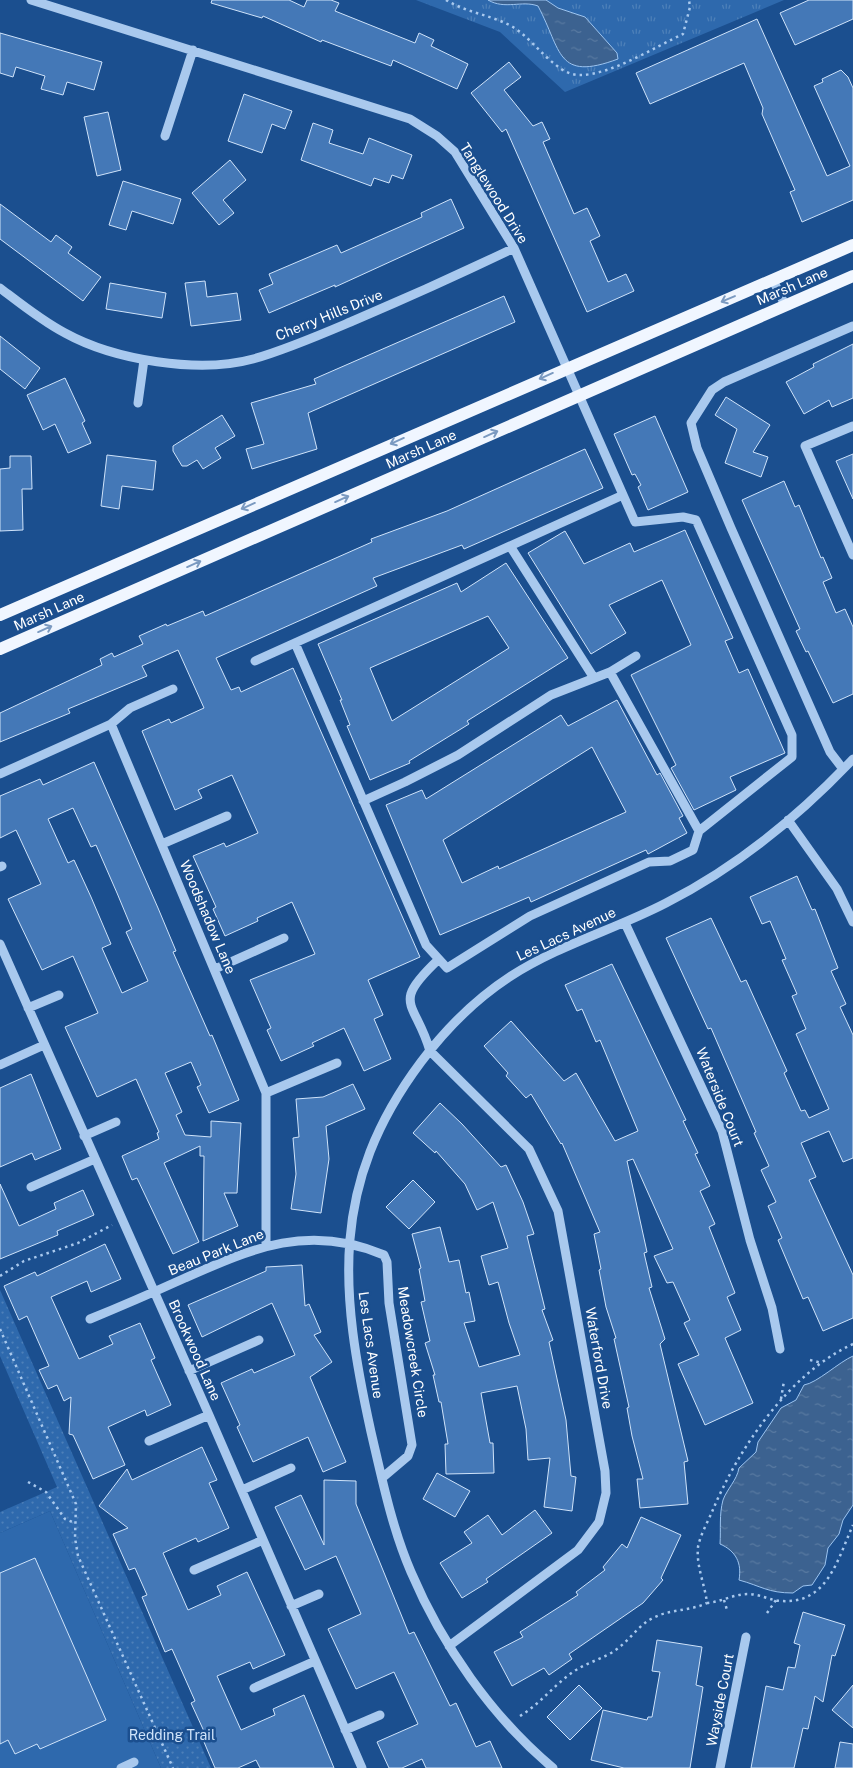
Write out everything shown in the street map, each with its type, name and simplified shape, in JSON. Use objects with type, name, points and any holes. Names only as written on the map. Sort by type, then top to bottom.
[{"type":"main road","name":"Marsh Lane","points":[[0,615],[567,367],[853,245]]},
{"type":"main road","name":"Marsh Lane","points":[[0,649],[853,276]]},
{"type":"street","name":"Tanglewood Drive","points":[[31,0],[410,119],[437,136],[455,152],[514,248],[635,522],[683,517],[696,520],[792,735],[792,758],[699,831]]},
{"type":"street","points":[[165,136],[193,50]]},
{"type":"street","name":"Cherry Hills Drive","points":[[0,288],[35,315],[67,334],[100,347],[144,360],[172,364],[209,364],[251,359],[321,334],[429,288],[514,248]]},
{"type":"street","points":[[773,280],[785,305]]},
{"type":"street","points":[[843,770],[830,752],[735,537],[697,448],[691,423],[712,390],[724,382],[853,326]]},
{"type":"street","points":[[138,403],[144,360]]},
{"type":"street","points":[[853,426],[805,446],[853,555]]},
{"type":"street","points":[[255,661],[623,495]]},
{"type":"street","points":[[510,546],[594,678]]},
{"type":"street","points":[[295,643],[426,945],[446,968],[530,916],[649,862],[670,862],[693,850],[699,831],[610,672]]},
{"type":"street","points":[[363,801],[406,782],[458,755],[551,695],[610,672],[636,656]]},
{"type":"street","points":[[0,774],[111,724],[130,708],[173,689]]},
{"type":"street","name":"Woodshadow Lane","points":[[111,724],[266,1093],[266,1245]]},
{"type":"street","name":"Les Lacs Avenue","points":[[553,1768],[491,1705],[449,1646],[411,1572],[395,1526],[382,1478],[352,1333],[348,1284],[349,1244],[359,1184],[368,1154],[385,1118],[407,1082],[430,1051],[455,1023],[510,976],[544,957],[625,923],[668,902],[710,878],[788,820],[843,770],[853,758]]},
{"type":"street","points":[[162,844],[227,816]]},
{"type":"street","points":[[788,820],[837,889],[853,922]]},
{"type":"street","name":"Waterside Court","points":[[625,923],[722,1131],[750,1240],[772,1308],[780,1348]]},
{"type":"street","points":[[215,969],[284,938]]},
{"type":"street","name":"Brookwood Lane","points":[[0,944],[242,1490],[362,1768]]},
{"type":"street","points":[[430,1051],[424,1030],[412,1013],[410,995],[419,978],[439,959]]},
{"type":"street","points":[[28,1008],[59,994]]},
{"type":"street","points":[[0,1065],[44,1045]]},
{"type":"street","name":"Waterford Drive","points":[[430,1051],[528,1148],[558,1211],[605,1471],[606,1493],[599,1522],[578,1550],[449,1646]]},
{"type":"street","points":[[266,1093],[337,1063]]},
{"type":"street","points":[[84,1136],[116,1122]]},
{"type":"street","points":[[32,1187],[95,1159]]},
{"type":"street","name":"Beau Park Lane","points":[[90,1319],[266,1245],[306,1241],[349,1244]]},
{"type":"street","name":"Meadowcreek Circle","points":[[349,1244],[384,1255],[387,1262],[389,1303],[412,1436],[412,1445],[408,1456],[382,1478]]},
{"type":"street","points":[[189,1371],[259,1340]]},
{"type":"street","points":[[149,1441],[209,1415]]},
{"type":"street","points":[[242,1490],[291,1468]]},
{"type":"street","points":[[194,1570],[263,1540]]},
{"type":"street","points":[[291,1606],[319,1594]]},
{"type":"street","name":"Wayside Court","points":[[720,1768],[746,1637]]},
{"type":"street","points":[[254,1688],[315,1660]]},
{"type":"street","points":[[345,1730],[380,1715]]},
{"type":"street","points":[[121,1768],[134,1762]]},
{"type":"path","points":[[446,0],[459,8],[514,28],[556,65],[568,73],[579,75],[591,74],[621,63],[682,34],[690,7],[689,0]]},
{"type":"path","points":[[0,1276],[24,1261],[78,1243],[122,1221]]},
{"type":"path","points":[[0,1329],[73,1496],[77,1514],[75,1523],[78,1556],[173,1768]]},
{"type":"path","points":[[707,1603],[699,1568],[698,1547],[723,1484],[775,1405],[822,1363],[853,1344]]},
{"type":"path","points":[[810,1360],[822,1363]]},
{"type":"path","points":[[782,1399],[784,1381]]},
{"type":"path","points":[[28,1482],[46,1492],[59,1513],[65,1519],[75,1523]]},
{"type":"path","points":[[520,1716],[579,1667],[617,1650],[653,1617],[666,1612],[694,1609],[707,1603],[749,1594],[783,1602],[806,1598],[823,1587],[853,1525]]},
{"type":"path","points":[[724,1600],[727,1610]]},
{"type":"path","points":[[767,1613],[776,1600]]},
{"type":"green space","points":[[416,0],[784,0],[565,92],[500,32]]},
{"type":"green space","name":"Redding Trail","points":[[0,1290],[211,1768],[161,1768],[50,1511],[0,1533],[0,1512],[57,1487],[0,1356]]},
{"type":"green space","points":[[50,1511],[161,1768],[0,1768],[0,1533]]},
{"type":"water","points":[[488,0],[546,0],[558,8],[585,17],[617,53],[618,59],[583,67],[572,64],[564,58],[558,49],[538,6],[532,4],[507,5]]},
{"type":"water","points":[[853,1356],[853,1505],[843,1520],[839,1534],[828,1548],[825,1565],[812,1585],[803,1586],[793,1593],[771,1590],[739,1580],[740,1568],[737,1558],[730,1550],[720,1544],[723,1500],[739,1468],[756,1452],[758,1442],[781,1408],[796,1400],[804,1385]]},
{"type":"building","points":[[212,0],[289,0],[304,7],[307,0],[331,0],[339,3],[335,11],[415,43],[419,33],[434,40],[431,46],[468,64],[457,89],[393,60],[391,66],[322,40],[321,42],[263,16],[262,18],[211,3]]},
{"type":"building","points":[[809,0],[853,0],[853,19],[795,45],[780,13]]},
{"type":"building","points":[[757,19],[827,176],[850,166],[814,86],[823,82],[822,79],[841,70],[848,77],[853,88],[853,200],[802,222],[790,192],[795,190],[762,114],[763,108],[744,63],[650,104],[636,73]]},
{"type":"building","points":[[0,33],[102,62],[94,90],[67,82],[63,95],[41,89],[45,76],[16,67],[13,77],[0,73]]},
{"type":"building","points":[[509,62],[521,77],[504,90],[533,126],[542,122],[550,139],[543,142],[574,214],[587,208],[600,236],[590,241],[608,282],[626,274],[634,291],[587,312],[506,129],[502,132],[471,93]]},
{"type":"building","points":[[244,94],[292,111],[285,129],[272,124],[262,153],[228,141]]},
{"type":"building","points":[[108,112],[121,170],[97,176],[84,117]]},
{"type":"building","points":[[313,123],[333,130],[329,143],[363,154],[369,138],[412,155],[403,179],[392,175],[389,183],[374,178],[371,186],[301,160]]},
{"type":"building","points":[[230,160],[246,180],[223,200],[234,213],[219,225],[192,193]]},
{"type":"building","points":[[123,181],[181,199],[173,224],[132,211],[126,230],[109,225]]},
{"type":"building","points":[[451,199],[464,228],[335,287],[335,285],[269,313],[259,290],[273,284],[269,274],[337,245],[341,253],[422,217],[421,213]]},
{"type":"building","points":[[0,204],[51,242],[56,235],[72,247],[68,253],[101,277],[83,301],[0,239]]},
{"type":"building","points":[[205,281],[207,297],[237,293],[241,320],[191,326],[185,283]]},
{"type":"building","points":[[110,283],[166,293],[162,318],[106,309]]},
{"type":"building","points":[[504,296],[515,322],[308,413],[317,449],[252,469],[246,449],[264,444],[251,403],[316,384],[314,379]]},
{"type":"building","points":[[0,336],[40,368],[25,389],[0,369]]},
{"type":"building","points":[[853,344],[853,398],[832,407],[829,400],[804,414],[786,382],[814,367],[813,364]]},
{"type":"building","points":[[65,378],[85,421],[82,423],[91,443],[68,453],[55,424],[43,430],[27,395]]},
{"type":"building","points":[[726,397],[770,425],[753,452],[768,457],[761,477],[725,463],[737,429],[715,415]]},
{"type":"building","points":[[222,415],[235,436],[215,448],[221,458],[203,469],[197,460],[187,466],[182,466],[173,451],[173,446]]},
{"type":"building","points":[[655,416],[688,492],[648,510],[638,487],[641,485],[635,474],[632,475],[614,434]]},
{"type":"building","points":[[585,449],[603,488],[464,549],[462,545],[373,578],[377,586],[216,658],[231,690],[239,687],[241,692],[293,668],[420,957],[368,980],[383,1015],[374,1019],[391,1059],[364,1071],[344,1028],[312,1043],[314,1046],[281,1061],[267,1030],[271,1028],[250,980],[315,954],[292,902],[257,918],[258,921],[225,936],[213,909],[216,907],[193,856],[224,843],[226,847],[258,833],[232,775],[198,790],[202,798],[175,810],[142,731],[169,719],[171,723],[204,708],[178,650],[142,666],[147,676],[68,709],[70,713],[0,742],[0,713],[102,665],[100,659],[112,653],[114,657],[143,644],[139,636],[203,611],[205,616],[372,542],[371,539],[447,511]]},
{"type":"building","points":[[853,454],[853,499],[836,461]]},
{"type":"building","points":[[107,455],[156,461],[153,490],[122,486],[119,509],[101,506]]},
{"type":"building","points":[[10,456],[31,456],[32,489],[22,489],[23,530],[0,531],[0,469],[10,468]]},
{"type":"building","points":[[784,481],[795,507],[799,505],[821,558],[823,557],[832,578],[823,582],[836,613],[845,609],[853,627],[853,694],[833,703],[808,651],[806,652],[796,631],[800,629],[742,500]]},
{"type":"building","points":[[685,530],[733,638],[725,641],[739,673],[748,669],[785,753],[730,777],[736,790],[694,810],[671,768],[676,765],[631,675],[691,645],[662,580],[609,605],[626,633],[591,654],[528,553],[565,531],[584,564],[630,543],[634,552]]},
{"type":"building","points":[[506,563],[568,658],[467,721],[469,724],[409,761],[410,763],[370,780],[347,726],[350,725],[340,700],[342,700],[318,644],[457,583],[461,592]],"holes":[[[488,616],[509,648],[392,721],[370,668]]]},
{"type":"building","points":[[617,700],[657,775],[660,773],[683,816],[679,818],[687,833],[648,854],[646,850],[531,902],[529,897],[440,935],[386,805],[422,790],[426,799],[561,715],[568,726]],"holes":[[[592,747],[626,812],[499,869],[498,866],[462,883],[443,840]]]},
{"type":"building","points":[[94,762],[176,951],[173,952],[210,1036],[212,1035],[239,1100],[209,1113],[197,1087],[201,1085],[191,1062],[165,1073],[182,1112],[176,1115],[185,1135],[211,1137],[211,1121],[241,1123],[237,1193],[224,1193],[238,1226],[203,1241],[204,1156],[200,1156],[200,1146],[164,1163],[199,1242],[173,1254],[137,1178],[132,1180],[122,1156],[159,1139],[157,1133],[159,1132],[136,1079],[97,1097],[65,1027],[98,1013],[73,956],[42,970],[8,899],[41,884],[16,830],[0,838],[0,796],[40,779],[43,785]],"holes":[[[73,808],[91,847],[96,845],[117,893],[132,929],[126,932],[148,981],[122,993],[102,948],[111,944],[74,860],[68,863],[48,819]]]},
{"type":"building","points":[[797,876],[812,910],[815,909],[838,968],[831,971],[846,1004],[840,1007],[853,1035],[853,1158],[843,1162],[829,1131],[801,1143],[816,1177],[809,1180],[853,1275],[853,1318],[823,1331],[808,1297],[803,1299],[778,1240],[782,1238],[768,1206],[776,1202],[761,1170],[769,1166],[754,1133],[756,1132],[711,1028],[708,1029],[666,938],[711,918],[741,982],[746,980],[787,1071],[784,1073],[801,1111],[805,1110],[809,1118],[829,1109],[796,1034],[806,1029],[792,996],[797,994],[782,960],[786,959],[770,921],[762,924],[750,897]]},
{"type":"building","points":[[612,964],[686,1120],[683,1121],[698,1153],[695,1154],[710,1186],[700,1191],[715,1224],[709,1227],[735,1293],[727,1297],[741,1330],[725,1338],[753,1403],[705,1425],[678,1364],[699,1355],[684,1323],[690,1320],[673,1282],[667,1283],[654,1256],[673,1249],[633,1159],[627,1161],[647,1252],[644,1253],[652,1287],[649,1288],[665,1339],[660,1344],[688,1461],[684,1462],[688,1504],[640,1508],[637,1479],[643,1479],[632,1436],[627,1408],[629,1407],[614,1339],[616,1338],[606,1307],[599,1270],[601,1269],[594,1234],[600,1232],[562,1143],[531,1094],[526,1098],[506,1076],[508,1073],[484,1046],[511,1021],[564,1081],[576,1073],[615,1141],[638,1131],[600,1040],[596,1042],[582,1009],[577,1011],[565,985]]},
{"type":"building","points":[[31,1074],[61,1149],[35,1160],[32,1153],[0,1167],[0,1088]]},
{"type":"building","points":[[353,1084],[365,1109],[326,1126],[329,1159],[321,1213],[291,1209],[296,1174],[293,1138],[299,1137],[296,1099],[323,1097]]},
{"type":"building","points":[[440,1103],[501,1167],[506,1165],[523,1202],[534,1234],[527,1236],[545,1309],[542,1310],[553,1340],[549,1342],[566,1420],[571,1476],[576,1477],[572,1511],[544,1507],[550,1458],[528,1460],[526,1429],[517,1386],[481,1393],[490,1443],[493,1443],[494,1473],[446,1474],[445,1444],[448,1444],[441,1402],[439,1402],[433,1375],[435,1375],[425,1343],[430,1341],[421,1302],[425,1301],[419,1269],[421,1268],[412,1234],[440,1227],[449,1262],[459,1260],[466,1293],[469,1292],[475,1321],[464,1323],[479,1367],[520,1355],[498,1282],[489,1285],[481,1256],[508,1248],[493,1202],[477,1210],[465,1184],[436,1151],[435,1153],[413,1133]]},
{"type":"building","points":[[413,1180],[435,1202],[409,1229],[386,1207]]},
{"type":"building","points":[[0,1184],[19,1226],[56,1209],[54,1203],[83,1190],[94,1215],[57,1231],[58,1235],[0,1259]]},
{"type":"building","points":[[105,1244],[121,1279],[91,1292],[87,1281],[51,1297],[79,1359],[113,1344],[109,1336],[140,1323],[155,1358],[151,1360],[171,1405],[147,1416],[145,1410],[108,1427],[125,1465],[93,1479],[73,1435],[69,1434],[71,1397],[64,1401],[57,1385],[48,1389],[39,1370],[49,1366],[27,1316],[19,1320],[4,1286],[35,1272],[37,1276]]},
{"type":"building","points":[[302,1265],[305,1306],[309,1304],[321,1332],[314,1335],[332,1362],[310,1377],[346,1462],[323,1472],[308,1437],[253,1462],[237,1427],[240,1425],[221,1383],[252,1369],[254,1373],[295,1355],[272,1303],[202,1337],[188,1305],[266,1271],[266,1267]]},
{"type":"building","points":[[202,1447],[217,1480],[209,1483],[229,1528],[198,1542],[196,1538],[163,1553],[188,1610],[221,1595],[217,1586],[247,1572],[285,1655],[253,1669],[250,1662],[217,1676],[241,1730],[275,1715],[273,1709],[304,1695],[334,1768],[260,1768],[256,1760],[238,1768],[215,1768],[204,1742],[208,1740],[191,1703],[195,1701],[172,1649],[165,1652],[142,1597],[147,1595],[135,1568],[129,1570],[113,1534],[128,1528],[99,1506],[127,1469],[132,1480]]},
{"type":"building","points":[[437,1473],[470,1491],[455,1517],[423,1499]]},
{"type":"building","points":[[324,1480],[356,1481],[356,1504],[409,1634],[414,1632],[450,1706],[456,1703],[476,1747],[490,1741],[502,1768],[426,1768],[422,1759],[402,1768],[389,1768],[377,1742],[418,1724],[394,1672],[356,1689],[328,1629],[361,1614],[336,1556],[305,1570],[275,1507],[301,1495],[324,1545]]},
{"type":"building","points":[[535,1510],[552,1533],[486,1579],[488,1582],[462,1598],[440,1563],[472,1543],[464,1532],[488,1515],[502,1535]]},
{"type":"building","points":[[641,1517],[681,1535],[661,1578],[663,1580],[643,1603],[569,1654],[572,1659],[549,1675],[544,1668],[512,1686],[494,1652],[523,1637],[520,1632],[578,1595],[576,1592],[605,1570],[603,1567],[622,1544],[627,1548]]},
{"type":"building","points":[[35,1558],[106,1720],[40,1749],[37,1744],[15,1754],[8,1740],[0,1744],[0,1573]]},
{"type":"building","points":[[803,1612],[845,1625],[835,1656],[832,1655],[823,1702],[815,1696],[808,1729],[803,1728],[794,1768],[751,1768],[766,1686],[783,1690],[788,1667],[795,1668],[800,1645],[794,1643]]},
{"type":"building","points":[[657,1640],[702,1647],[696,1685],[703,1687],[690,1768],[624,1768],[591,1760],[603,1710],[647,1720],[648,1717],[652,1717],[660,1672],[652,1671]]},
{"type":"building","points":[[579,1685],[602,1708],[570,1740],[547,1717]]},
{"type":"building","points":[[853,1685],[853,1728],[832,1710]]},
{"type":"building","points":[[840,1742],[853,1744],[853,1768],[835,1768]]}]
